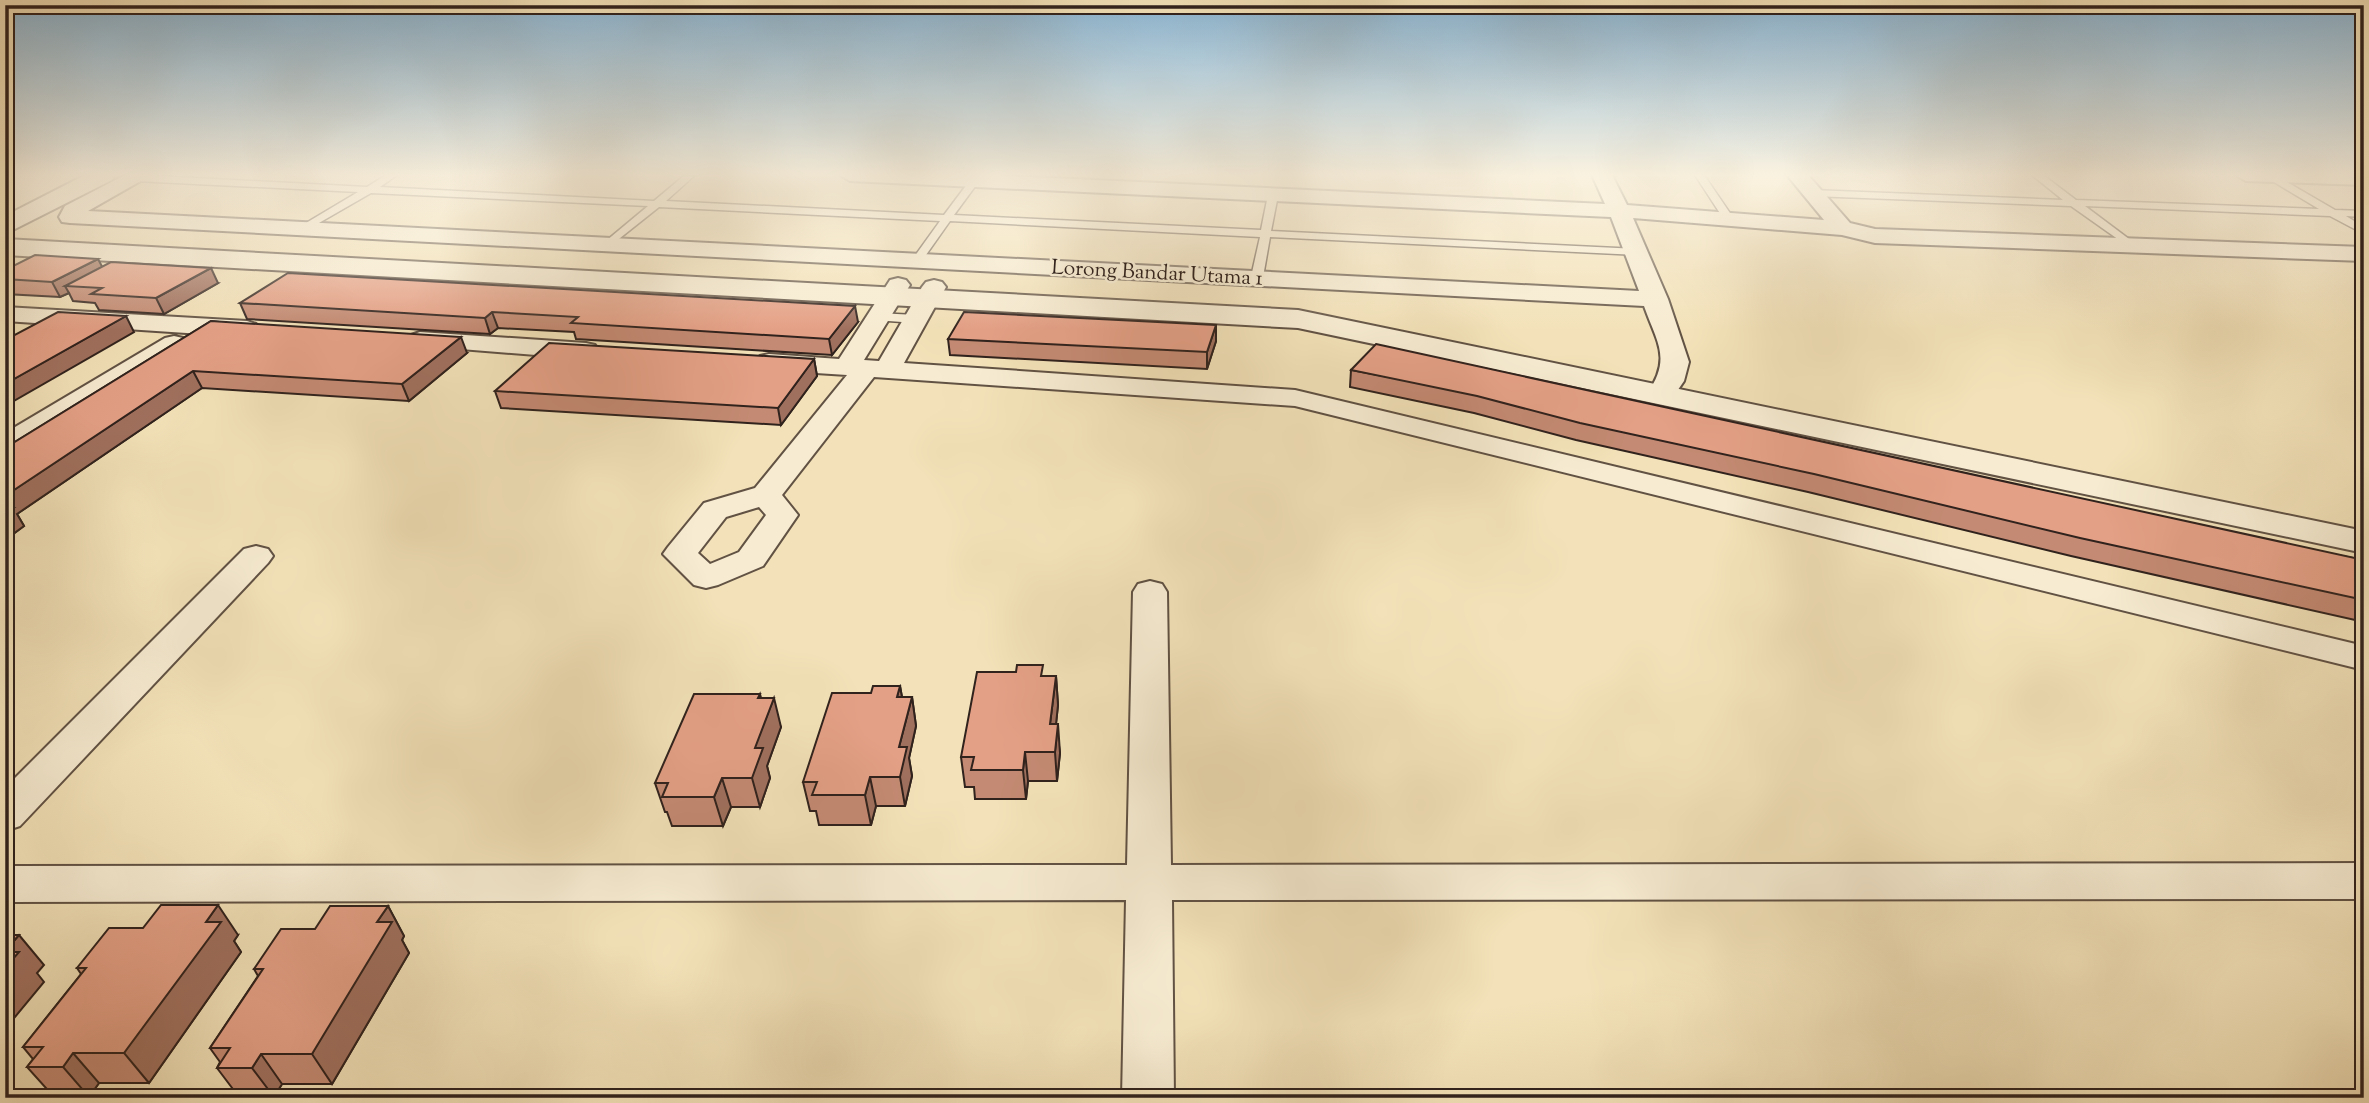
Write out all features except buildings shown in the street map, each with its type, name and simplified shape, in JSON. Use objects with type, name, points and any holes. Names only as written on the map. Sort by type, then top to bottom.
[{"type":"street","name":"Lorong Bandar Utama 1","points":[[261,226],[1656,299]]},
{"type":"street","points":[[1627,226],[1656,299],[1676,362],[1665,388]]},
{"type":"street","points":[[1823,226],[1875,236],[2364,254]]},
{"type":"street","points":[[5,234],[889,299]]},
{"type":"street","points":[[5,247],[889,299],[1298,319],[2364,524]]},
{"type":"street","points":[[867,368],[889,299]]},
{"type":"street","points":[[766,495],[867,368],[926,301]]},
{"type":"street","points":[[5,314],[272,331]]},
{"type":"street","points":[[5,446],[203,327]]},
{"type":"street","points":[[395,339],[614,352]]},
{"type":"street","points":[[737,360],[1295,398],[2364,658]]},
{"type":"street","points":[[1665,388],[2364,542]]},
{"type":"street","points":[[5,815],[256,555]]},
{"type":"street","points":[[1147,1098],[1150,592]]},
{"type":"street","points":[[5,884],[2364,881]]},
{"type":"lane","points":[[610,243],[630,226]]},
{"type":"lane","points":[[917,260],[941,226]]},
{"type":"lane","points":[[1115,226],[1638,252]]},
{"type":"lane","points":[[1257,277],[1267,226]]},
{"type":"lane","points":[[2105,226],[2129,244]]}]
